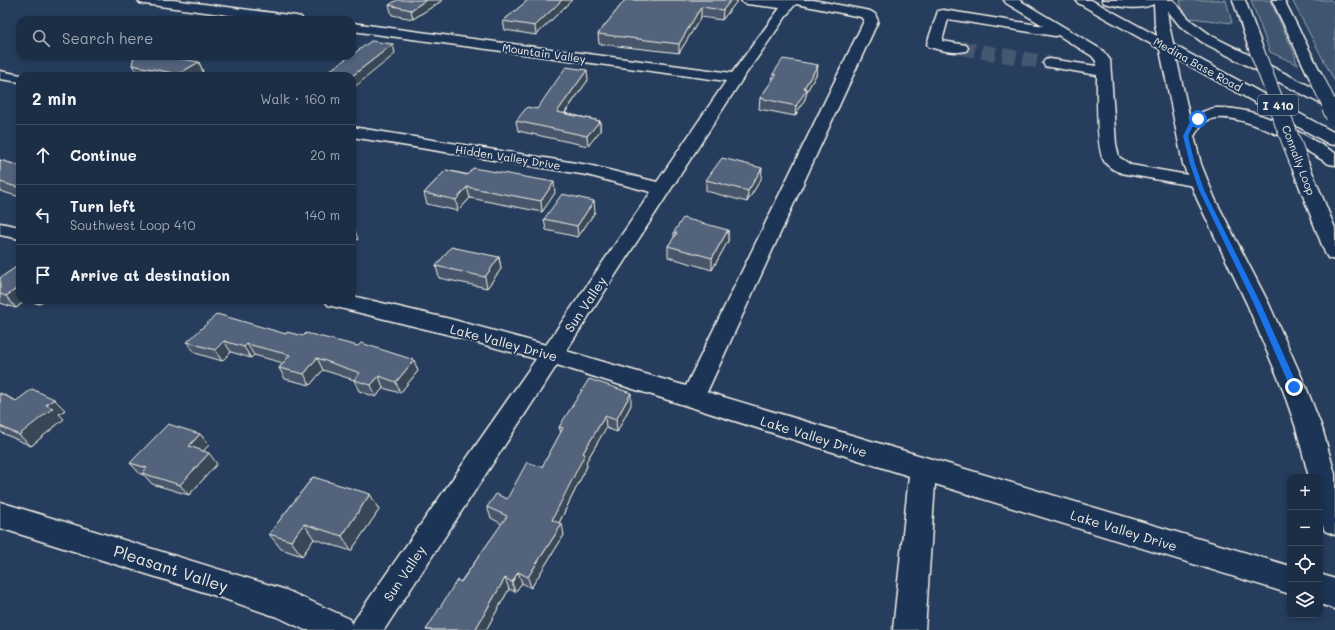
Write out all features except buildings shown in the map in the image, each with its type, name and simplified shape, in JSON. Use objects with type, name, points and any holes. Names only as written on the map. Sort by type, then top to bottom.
[{"type":"main road","points":[[144,0],[266,16]]},
{"type":"main road","points":[[692,398],[871,21],[870,17],[865,14],[792,2],[747,0]]},
{"type":"main road","points":[[1010,0],[1066,50],[1104,72]]},
{"type":"main road","name":"Medina Base Road","points":[[1082,0],[1302,105]]},
{"type":"main road","name":"Medina Base Road","points":[[1103,0],[1166,40],[1335,140]]},
{"type":"main road","points":[[1108,0],[1133,4],[1148,3],[1152,0]]},
{"type":"main road","points":[[1160,0],[1166,40],[1186,136],[1199,182],[1214,218],[1267,324],[1294,387],[1309,428],[1335,522]]},
{"type":"main road","points":[[1166,0],[1185,22],[1207,39],[1335,105]]},
{"type":"main road","name":"Connally Loop","points":[[1239,0],[1256,49],[1335,253]]},
{"type":"main road","points":[[1278,0],[1317,80],[1328,116],[1335,123]]},
{"type":"main road","name":"Sun Valley","points":[[366,630],[736,78],[792,2]]},
{"type":"main road","points":[[962,48],[934,44],[943,14],[1066,50],[1097,53],[1103,60],[1108,144],[1111,159],[1126,169],[1199,182]]},
{"type":"main road","name":"Mountain Valley","points":[[356,28],[736,78]]},
{"type":"main road","points":[[939,28],[954,30]]},
{"type":"main road","points":[[1050,63],[1066,50]]},
{"type":"main road","points":[[0,75],[16,77]]},
{"type":"main road","points":[[1186,136],[1191,125],[1203,116],[1213,113],[1231,114],[1251,118],[1276,127],[1335,160]]},
{"type":"main road","name":"Hidden Valley Drive","points":[[356,133],[588,170],[662,189]]},
{"type":"main road","points":[[0,229],[16,232]]},
{"type":"main road","name":"Lake Valley Drive","points":[[355,304],[399,313],[552,354],[923,469],[1287,579]]},
{"type":"main road","points":[[909,630],[923,469]]},
{"type":"main road","name":"Pleasant Valley","points":[[0,515],[207,579],[286,606],[340,630]]},
{"type":"main road","points":[[1323,590],[1335,594]]},
{"type":"shaded area","points":[[1180,0],[1226,0],[1232,23],[1191,18],[1206,33],[1241,49],[1243,52],[1202,31],[1184,16]]},
{"type":"shaded area","points":[[1251,0],[1270,0],[1296,57],[1295,58],[1298,65],[1270,52]]},
{"type":"shaded area","points":[[1292,0],[1331,0],[1335,5],[1335,82]]},
{"type":"tunnel","points":[[961,48],[1050,63]]},
{"type":"route","points":[[1198,119],[1191,125],[1186,136],[1192,164],[1214,218],[1258,304],[1294,387]]}]
